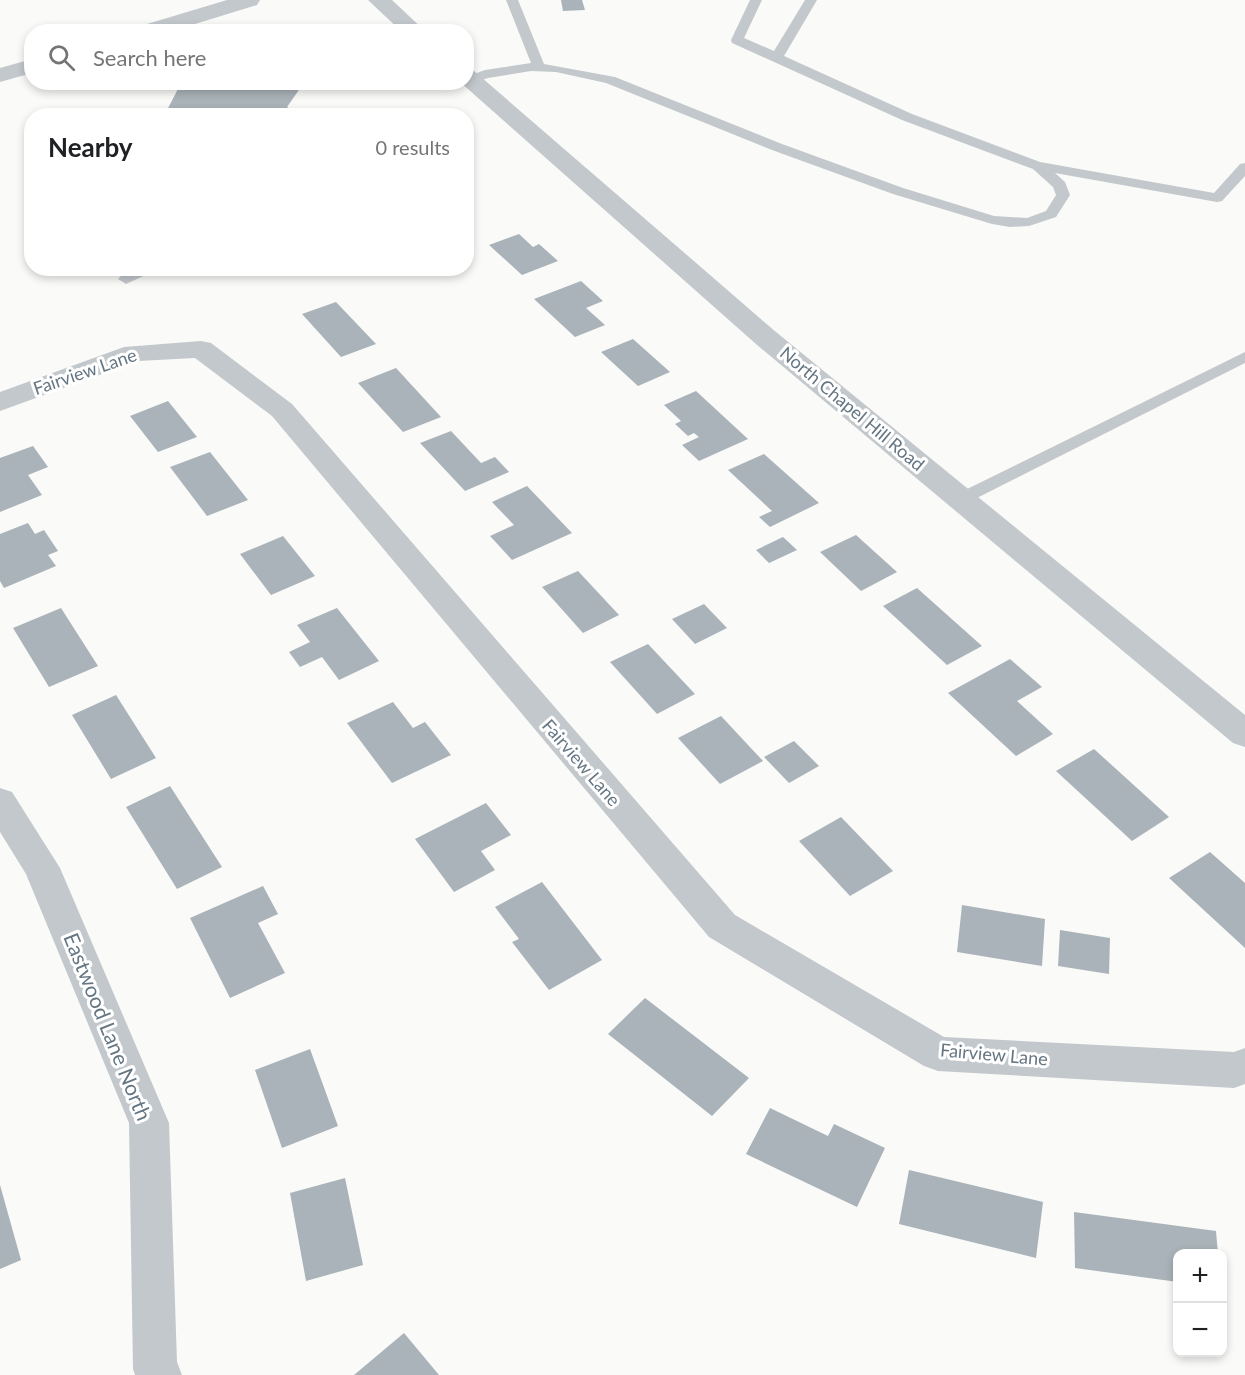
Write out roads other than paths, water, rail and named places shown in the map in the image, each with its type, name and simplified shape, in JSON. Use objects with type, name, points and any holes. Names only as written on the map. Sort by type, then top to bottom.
[{"type":"street","points":[[171,24],[249,0]]},
{"type":"street","points":[[379,0],[406,24]]},
{"type":"street","points":[[0,75],[24,68]]},
{"type":"street","name":"North Chapel Hill Road","points":[[474,83],[766,338],[1245,734]]},
{"type":"street","name":"Fairview Lane","points":[[0,402],[134,352],[201,349],[282,410],[722,926],[938,1054],[1234,1070],[1245,1066]]},
{"type":"street","name":"Eastwood Lane North","points":[[0,802],[42,868],[149,1123],[154,1373]]},
{"type":"lane","points":[[512,0],[539,68]]},
{"type":"lane","points":[[756,0],[737,40],[907,117],[1038,166],[1217,198],[1245,166]]},
{"type":"lane","points":[[777,57],[811,0]]},
{"type":"lane","points":[[474,77],[539,68],[588,74],[633,87],[788,151],[898,191],[992,220],[1010,223],[1029,222],[1051,214],[1063,195],[1060,185],[1038,166]]},
{"type":"lane","points":[[126,279],[134,276]]},
{"type":"lane","points":[[961,499],[1245,357]]}]
